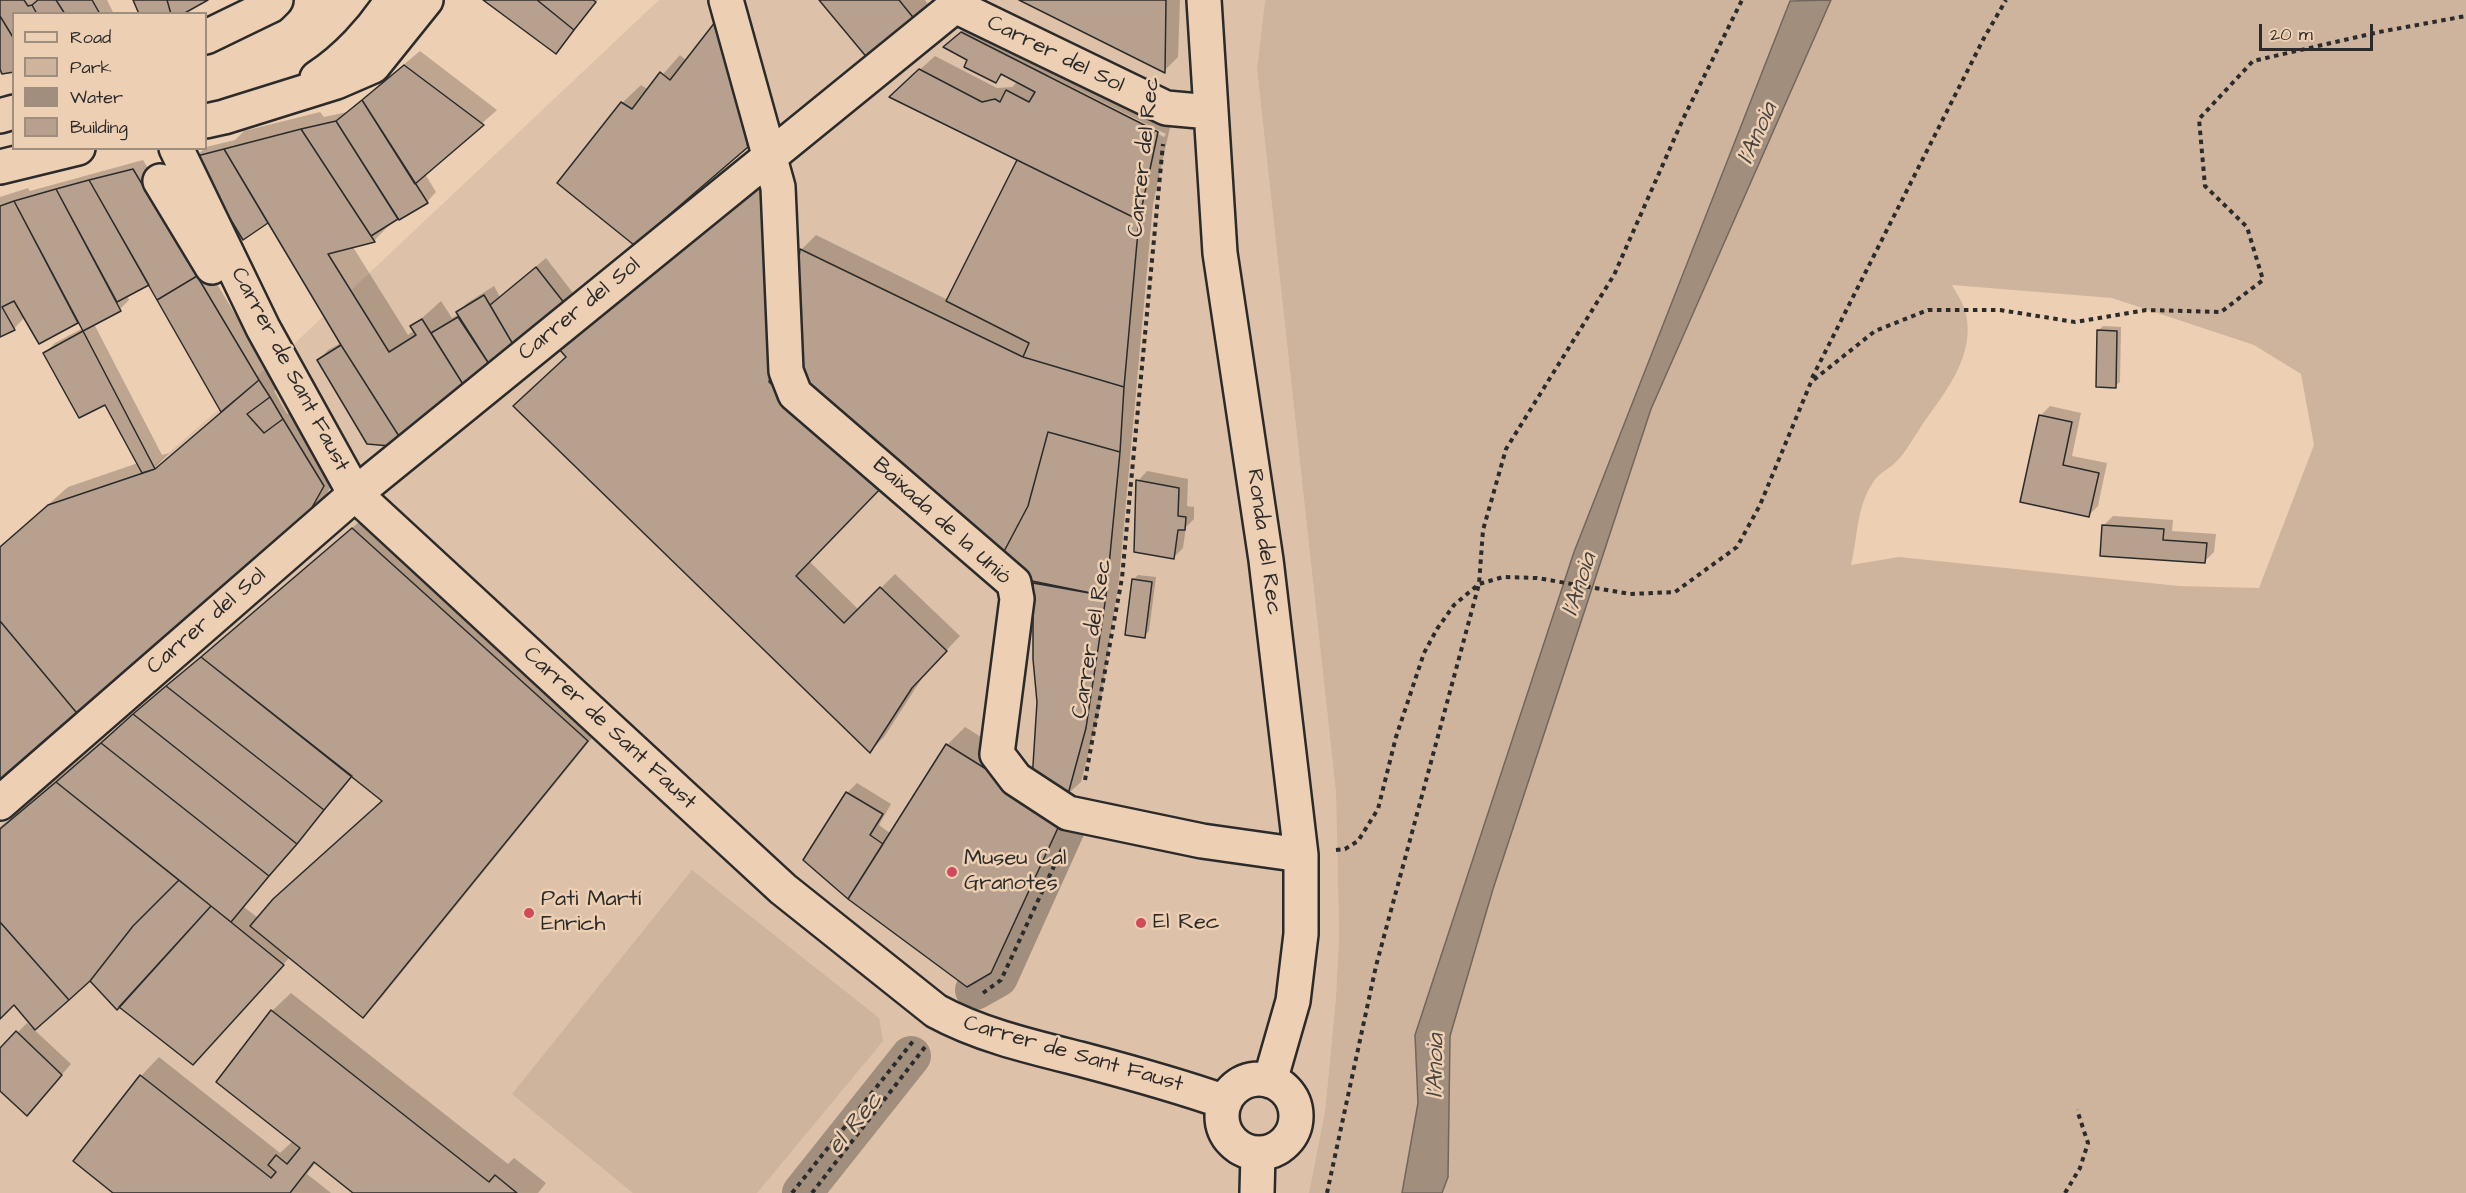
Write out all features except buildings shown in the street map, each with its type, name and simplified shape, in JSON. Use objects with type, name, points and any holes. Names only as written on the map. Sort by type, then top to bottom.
[{"type":"street","points":[[207,37],[270,6],[276,0]]},
{"type":"street","points":[[288,98],[322,75],[351,51],[381,17],[392,0]]},
{"type":"street","points":[[207,121],[288,98],[336,82],[373,66],[426,0]]},
{"type":"street","name":"Baixada de la Unió","points":[[726,0],[778,187],[786,371],[795,394],[1014,583],[1017,599],[998,754],[1017,779],[1068,813],[1202,841],[1301,855]]},
{"type":"street","name":"Ronda del Rec","points":[[1204,0],[1220,253],[1266,560],[1301,855],[1301,934],[1293,1001],[1270,1081]]},
{"type":"street","name":"Carrer del Sol","points":[[0,803],[355,494],[956,6],[1166,108],[1210,112]]},
{"type":"street","points":[[0,167],[70,150]]},
{"type":"street","name":"Carrer de Sant Faust","points":[[177,150],[264,328],[355,494],[783,889],[943,1015],[1020,1043],[1164,1082],[1225,1102]]},
{"type":"street","points":[[160,181],[224,286],[264,328]]},
{"type":"street","points":[[1249,1080],[1270,1081],[1281,1086],[1289,1094],[1296,1116],[1289,1138],[1270,1151],[1258,1153],[1247,1151],[1228,1137],[1223,1120],[1225,1102],[1239,1085],[1249,1080]]},
{"type":"street","points":[[1257,1193],[1258,1153]]},
{"type":"path","points":[[1326,1193],[1376,966],[1479,584],[1484,530],[1506,449],[1614,275],[1683,119],[1742,0]]},
{"type":"path","points":[[1301,855],[1345,849],[1358,841],[1370,826],[1378,810],[1396,737],[1424,653],[1454,605],[1479,584],[1503,577],[1537,578],[1630,594],[1675,592],[1737,548],[1760,505],[1811,382],[1984,38],[2006,0]]},
{"type":"path","points":[[1811,382],[1875,331],[1928,310],[2000,310],[2075,322],[2146,310],[2221,312],[2264,280],[2247,227],[2205,186],[2199,119],[2253,61],[2379,32],[2466,16]]},
{"type":"path","name":"Carrer del Rec","points":[[792,1193],[943,1015],[1001,980],[1077,815],[1090,758],[1122,578],[1166,108]]},
{"type":"path","name":"Carrer del Rec","points":[[812,1193],[943,1015]]},
{"type":"path","points":[[2065,1193],[2080,1168],[2088,1143],[2077,1110]]},
{"type":"shaded area","points":[[659,0],[1265,0],[1257,69],[1336,793],[1339,935],[1336,997],[1325,1111],[1309,1193],[0,1193],[0,599],[294,344]]},
{"type":"green space","points":[[1265,0],[1790,0],[1574,552],[1415,1035],[1418,1103],[1402,1193],[1309,1193],[1325,1111],[1336,997],[1339,935],[1336,793],[1257,69]]},
{"type":"green space","points":[[1831,0],[2466,0],[2466,1193],[1442,1193],[1448,1177],[1450,1036],[1493,889],[1651,409]],"holes":[[[1952,285],[2112,298],[2254,345],[2301,374],[2314,445],[2259,588],[2179,586],[1899,557],[1851,565],[1861,511],[1868,491],[1876,478],[1895,463],[1905,451],[1957,372],[1968,329],[1966,314]]]},
{"type":"green space","points":[[692,870],[879,1018],[883,1041],[757,1193],[633,1193],[512,1094]]},
{"type":"water","name":"l'Anoia","points":[[1831,0],[1651,409],[1493,889],[1450,1036],[1448,1177],[1442,1193],[1402,1193],[1418,1103],[1415,1035],[1574,552],[1790,1]]},
{"type":"waterway","name":"el Rec","points":[[975,990],[998,977],[1066,826]]},
{"type":"waterway","name":"el Rec","points":[[802,1193],[911,1056]]},
{"type":"place","name":"Museu Cal Granotes","points":[[952,872]]},
{"type":"place","name":"Pati Martí Enrich","points":[[529,913]]},
{"type":"place","name":"El Rec","points":[[1141,923]]}]
